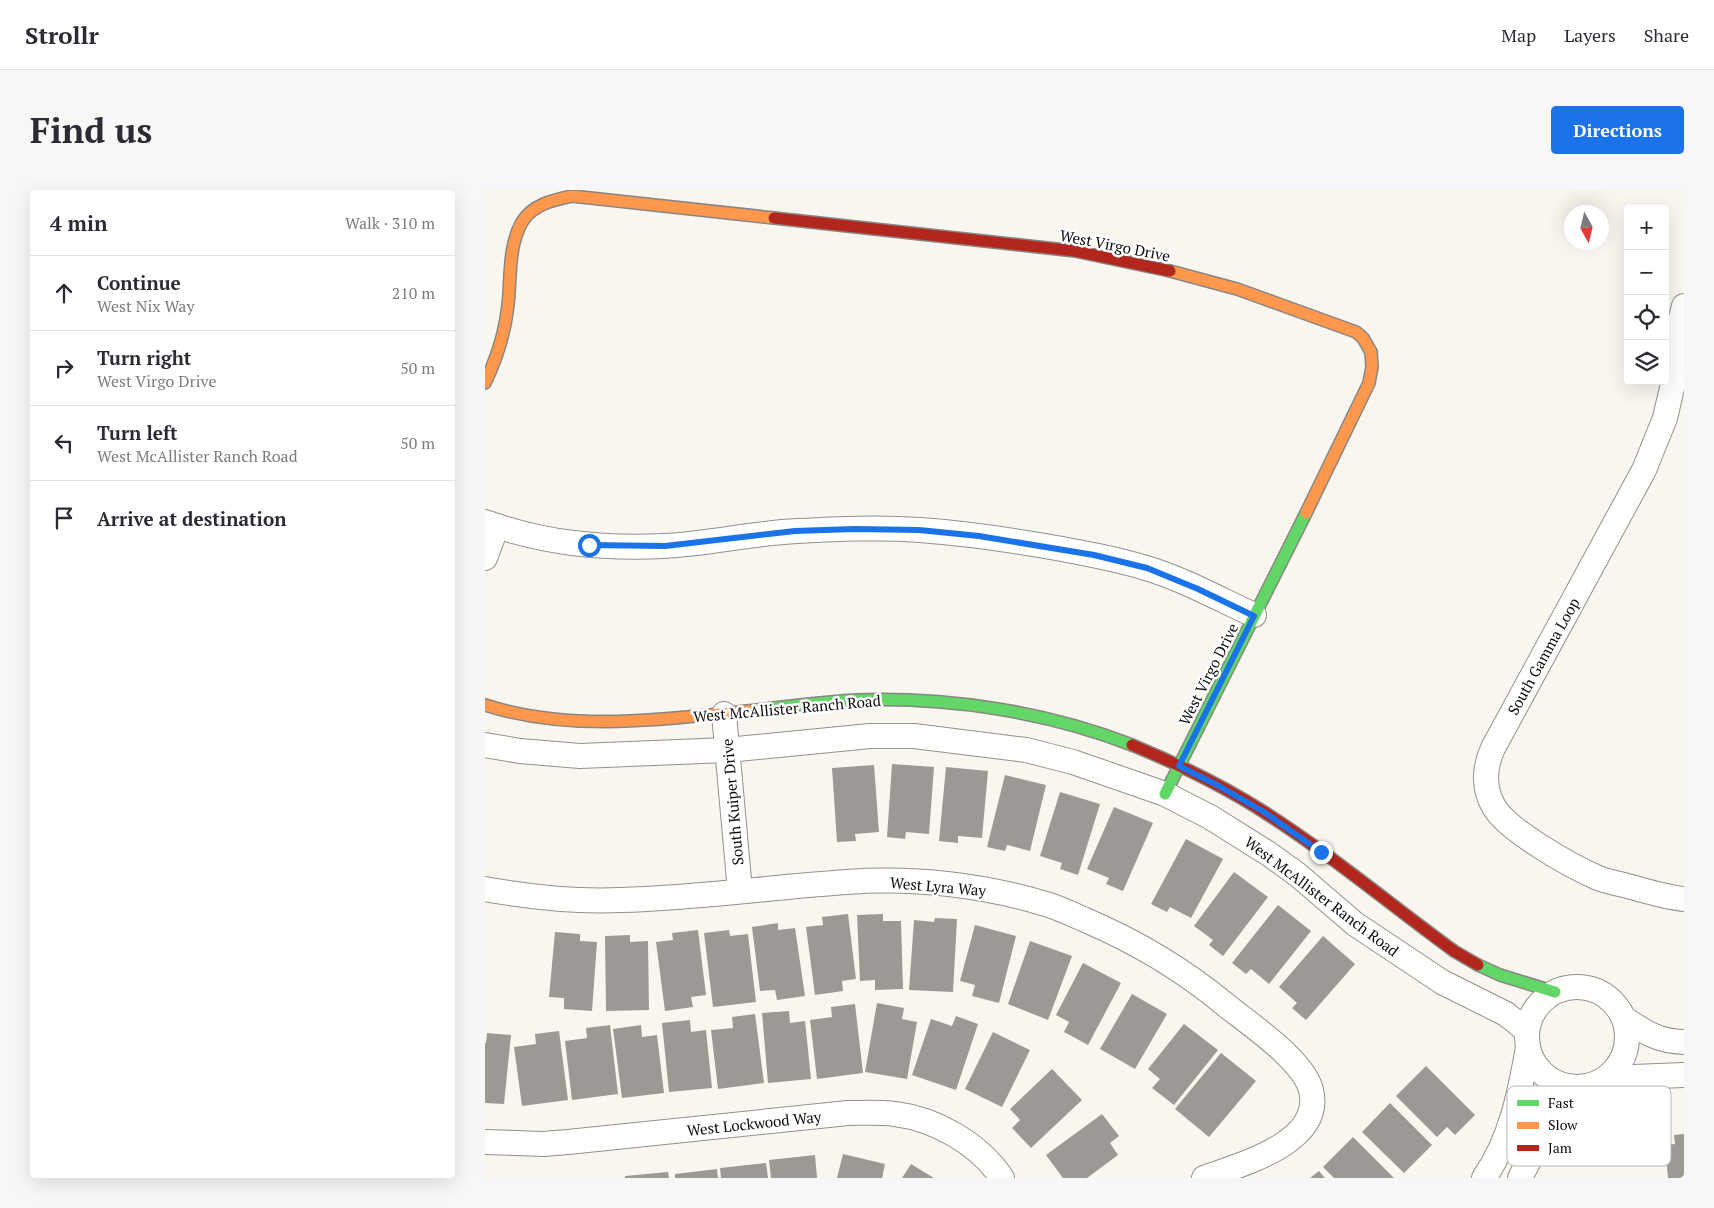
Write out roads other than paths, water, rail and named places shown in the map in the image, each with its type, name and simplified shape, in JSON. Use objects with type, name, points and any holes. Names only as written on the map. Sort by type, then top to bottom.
[{"type":"street","name":"West Virgo Drive","points":[[485,383],[503,334],[510,287],[512,254],[515,236],[520,224],[529,211],[541,204],[555,198],[572,196],[732,214],[815,221],[1075,251],[1153,267],[1237,289],[1356,332],[1368,344],[1373,366],[1371,380],[1165,794]]},
{"type":"street","name":"South Gamma Loop","points":[[1684,306],[1680,322],[1672,388],[1665,418],[1644,470],[1493,748],[1487,760],[1485,779],[1494,807],[1507,822],[1569,862],[1599,878],[1684,899]]},
{"type":"street","points":[[485,558],[491,524],[513,532],[552,540],[589,545],[625,546],[665,546],[795,531],[854,529],[919,530],[979,536],[1094,555],[1147,568],[1198,589],[1254,616]]},
{"type":"street","name":"West McAllister Ranch Road","points":[[485,704],[499,710],[550,720],[605,722],[724,714],[829,702],[933,701],[991,708],[1042,718],[1102,734],[1151,752],[1217,785],[1264,812],[1414,923],[1469,960],[1515,980],[1555,992]]},
{"type":"street","name":"South Kuiper Drive","points":[[724,714],[740,891]]},
{"type":"street","name":"West McAllister Ranch Road","points":[[485,745],[520,751],[580,756],[727,750],[870,736],[914,736],[1025,750],[1064,760],[1165,794],[1210,816],[1298,875],[1355,924],[1442,982],[1506,1014],[1528,1039]]},
{"type":"street","name":"West Lyra Way","points":[[485,889],[532,896],[619,900],[849,882],[898,881],[947,884],[1003,893],[1051,906],[1107,929],[1144,948],[1212,993],[1298,1065],[1307,1077],[1313,1104],[1308,1121],[1292,1138],[1245,1171]]},
{"type":"street","points":[[1521,1086],[1532,1015],[1542,1001],[1555,992],[1571,987],[1588,988],[1604,994],[1616,1005],[1625,1019],[1628,1035],[1626,1052],[1619,1067],[1593,1086]]},
{"type":"street","points":[[1625,1019],[1646,1033],[1666,1041],[1684,1042]]},
{"type":"street","points":[[1528,1039],[1534,1063],[1545,1075],[1559,1084],[1567,1086]]},
{"type":"street","points":[[1583,1086],[1599,1082],[1684,1075]]},
{"type":"street","name":"West Lockwood Way","points":[[485,1142],[534,1144],[568,1142],[848,1113],[875,1112],[897,1114],[917,1119],[950,1133],[984,1156],[1002,1178]]},
{"type":"street","points":[[1484,1178],[1499,1153],[1507,1131]]},
{"type":"street","points":[[1520,1178],[1526,1166]]},
{"type":"street","points":[[1212,1176],[1245,1171]]}]
